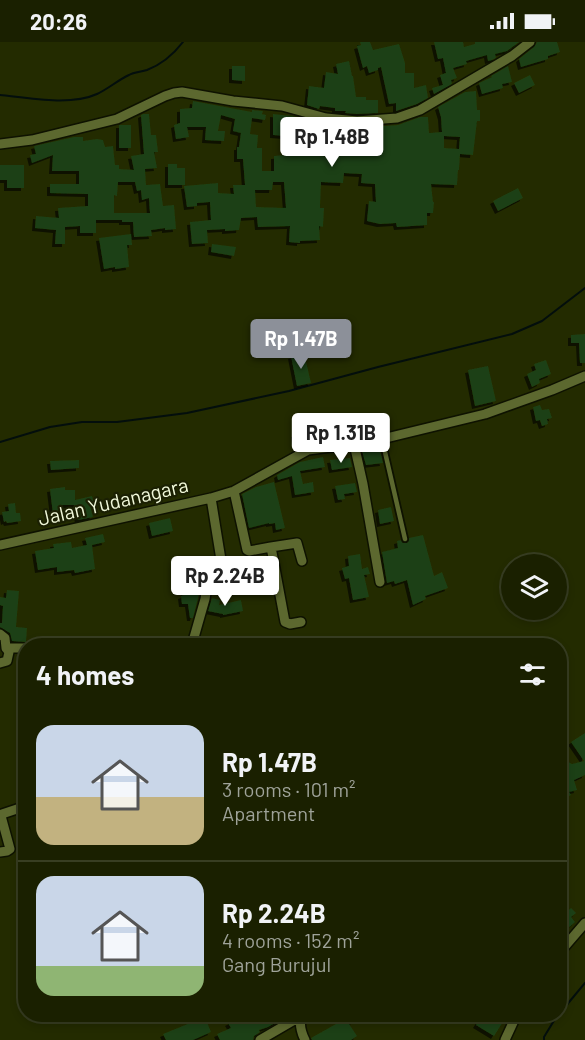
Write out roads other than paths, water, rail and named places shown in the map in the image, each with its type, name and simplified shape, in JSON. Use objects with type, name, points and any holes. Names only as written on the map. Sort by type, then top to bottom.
[{"type":"street","points":[[0,144],[32,140],[117,119],[165,96],[182,92],[233,101],[282,106],[327,118],[357,121],[397,118],[420,110],[512,56],[530,42]]},
{"type":"street","name":"Jalan Yudanagara","points":[[0,545],[211,498],[234,490],[308,450],[382,439],[485,414],[585,376]]},
{"type":"street","points":[[354,444],[380,582]]},
{"type":"street","points":[[234,490],[247,550],[297,543],[302,561]]},
{"type":"street","points":[[194,638],[209,575],[212,571],[221,569],[222,566],[211,498]]},
{"type":"street","points":[[271,547],[285,622],[290,624],[301,622]]},
{"type":"street","points":[[0,634],[5,638],[9,652],[7,661],[0,663]]},
{"type":"street","points":[[6,648],[18,648]]},
{"type":"street","points":[[0,852],[8,852],[10,849],[1,816],[18,809]]},
{"type":"street","points":[[567,944],[585,923]]},
{"type":"street","points":[[260,1040],[290,1022]]},
{"type":"street","points":[[302,1022],[305,1040]]},
{"type":"street","points":[[505,1040],[513,1022]]},
{"type":"lane","points":[[382,439],[405,539]]},
{"type":"waterway","points":[[0,95],[49,100],[87,98],[131,74],[158,65],[183,42]]},
{"type":"waterway","points":[[0,442],[50,427],[82,422],[117,422],[187,413],[289,391],[512,334],[542,321],[585,288]]},
{"type":"waterway","points":[[567,1005],[585,983]]},
{"type":"waterway","points":[[544,1040],[553,1022]]}]
